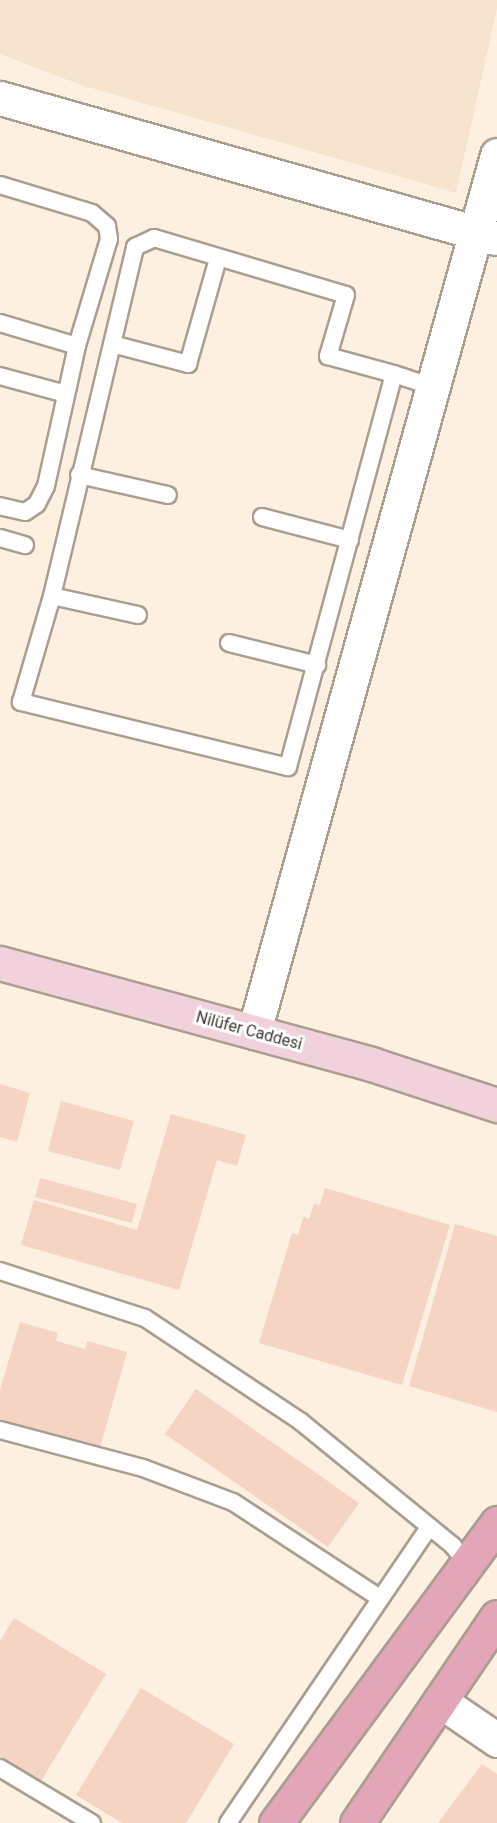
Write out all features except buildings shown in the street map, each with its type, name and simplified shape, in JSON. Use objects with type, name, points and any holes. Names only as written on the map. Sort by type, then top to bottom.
[{"type":"main road","points":[[276,1823],[497,1523]]},
{"type":"main road","points":[[357,1823],[497,1617]]},
{"type":"street","points":[[0,98],[486,235]]},
{"type":"street","points":[[254,1032],[431,386],[486,235],[497,155]]},
{"type":"street","name":"Nilüfer Caddesi","points":[[0,963],[254,1032],[497,1105]]},
{"type":"street","points":[[440,1701],[497,1740]]},
{"type":"lane","points":[[0,185],[92,213],[107,226],[110,239],[77,346],[46,486],[37,504],[25,512],[0,506]]},
{"type":"lane","points":[[393,374],[288,767],[21,702],[52,596],[135,247],[154,238],[218,259],[346,295],[328,356],[393,374],[431,386]]},
{"type":"lane","points":[[112,344],[188,364],[218,259]]},
{"type":"lane","points":[[0,323],[77,346]]},
{"type":"lane","points":[[0,376],[66,394]]},
{"type":"lane","points":[[79,475],[168,495]]},
{"type":"lane","points":[[262,517],[350,540]]},
{"type":"lane","points":[[0,538],[25,545]]},
{"type":"lane","points":[[52,596],[138,615]]},
{"type":"lane","points":[[229,643],[317,665]]},
{"type":"lane","points":[[0,1271],[145,1318],[300,1421],[429,1527],[467,1563]]},
{"type":"lane","points":[[0,1430],[143,1468],[233,1502],[378,1597]]},
{"type":"lane","points":[[228,1823],[378,1597],[429,1527]]},
{"type":"lane","points":[[0,1768],[92,1823]]},
{"type":"shaded area","points":[[0,0],[497,0],[497,8],[456,193],[81,85],[0,54]]}]
